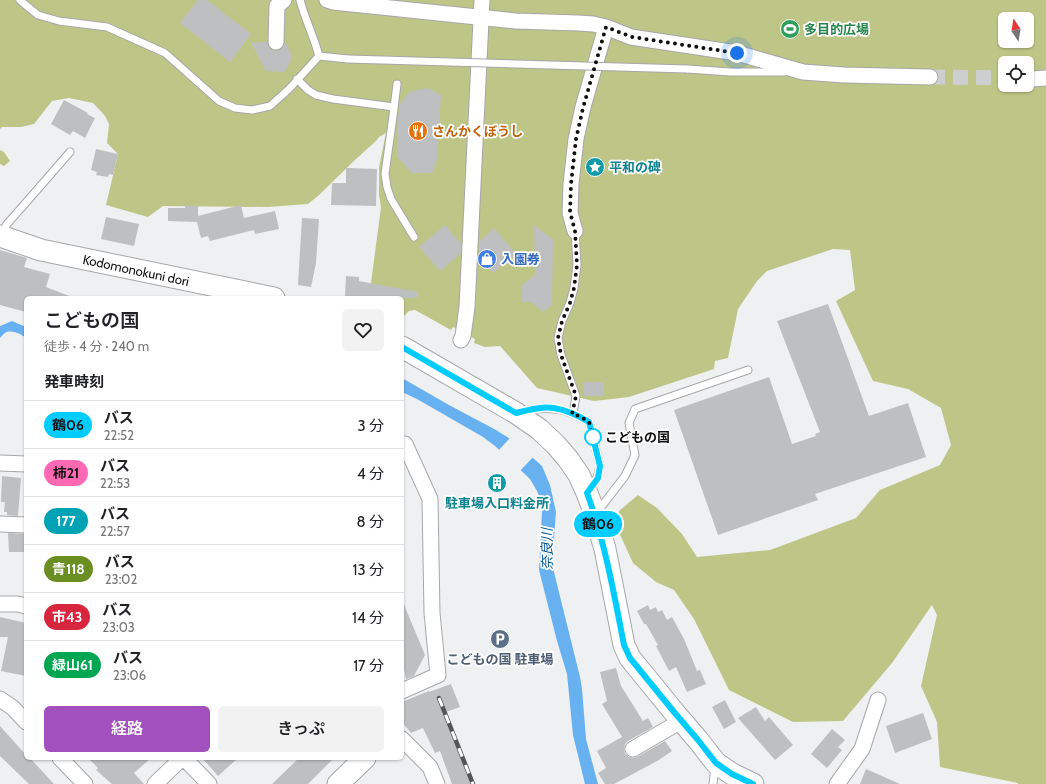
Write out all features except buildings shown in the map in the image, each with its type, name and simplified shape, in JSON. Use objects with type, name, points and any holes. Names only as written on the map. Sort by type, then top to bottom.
[{"type":"main road","name":"Kodomonokuni dori","points":[[0,236],[41,250],[264,296]]},
{"type":"main road","points":[[404,347],[516,413],[539,429],[568,459],[587,493],[595,514],[605,549],[624,645],[630,658],[716,763],[732,774],[753,784]]},
{"type":"main road","points":[[338,784],[363,760]]},
{"type":"street","points":[[276,42],[277,6],[284,0]]},
{"type":"street","points":[[327,0],[333,2],[481,18],[578,23],[606,27],[632,37],[737,53],[803,72],[930,77]]},
{"type":"street","points":[[461,340],[463,336],[467,307],[482,0]]},
{"type":"street","points":[[575,231],[570,212],[571,184],[576,139],[583,108],[606,27]]},
{"type":"street","points":[[404,690],[438,675],[432,613],[430,498],[405,444]]},
{"type":"street","points":[[0,463],[24,464]]},
{"type":"street","points":[[0,524],[24,526]]},
{"type":"street","points":[[0,604],[24,606]]},
{"type":"street","points":[[0,699],[24,720]]},
{"type":"street","points":[[837,784],[862,750],[878,700]]},
{"type":"street","points":[[633,750],[681,721]]},
{"type":"street","points":[[404,741],[430,767],[437,784]]},
{"type":"street","points":[[62,760],[85,784]]},
{"type":"street","points":[[155,784],[181,760]]},
{"type":"street","points":[[185,760],[209,784]]},
{"type":"lane","points":[[20,0],[38,15],[59,21],[107,27],[165,53],[219,101],[235,108],[252,110],[270,106],[319,56]]},
{"type":"lane","points":[[300,0],[319,56]]},
{"type":"lane","points":[[319,56],[348,59],[687,69],[730,72],[803,72]]},
{"type":"lane","points":[[297,79],[308,90],[316,95],[333,99],[394,107]]},
{"type":"lane","points":[[397,84],[385,174],[390,199],[414,237]]},
{"type":"lane","points":[[0,236],[7,224],[70,152]]},
{"type":"lane","points":[[572,414],[576,396],[561,355],[558,338],[562,321],[570,303],[574,288],[577,265],[575,231]]},
{"type":"lane","points":[[595,514],[624,476],[635,455],[629,423],[635,409],[748,370]]},
{"type":"lane","points":[[516,413],[532,408],[554,408],[579,416],[589,422],[600,466],[598,478],[587,493]]},
{"type":"lane","points":[[713,784],[716,763]]},
{"type":"green space","points":[[0,0],[1046,0],[1046,784],[1018,784],[940,767],[937,722],[921,686],[937,615],[932,605],[892,663],[843,721],[793,722],[729,690],[694,619],[674,590],[656,582],[633,563],[616,526],[619,511],[638,495],[657,508],[682,534],[697,557],[770,550],[856,518],[880,490],[940,465],[951,445],[941,408],[908,389],[873,381],[836,301],[855,290],[850,250],[833,249],[767,271],[757,281],[738,309],[728,358],[715,361],[714,369],[629,397],[594,401],[537,388],[500,346],[485,347],[474,343],[475,339],[453,327],[451,330],[415,310],[409,311],[404,316],[404,296],[369,296],[381,207],[379,195],[379,167],[386,133],[379,137],[308,204],[268,207],[163,206],[148,217],[106,205],[118,154],[107,143],[109,124],[105,116],[93,103],[69,98],[52,101],[34,124],[21,127],[2,127],[0,129]]},
{"type":"green space","points":[[0,150],[4,152],[10,161],[4,166],[0,164]]},
{"type":"water","points":[[12,321],[24,326],[24,337],[13,332],[7,332],[0,338],[0,326]]},
{"type":"water","name":"奈良川","points":[[404,379],[496,430],[515,442],[542,466],[550,485],[556,512],[552,564],[580,677],[586,739],[598,784],[585,784],[573,735],[567,674],[539,570],[542,502],[537,491],[530,479],[495,446],[483,437],[404,393]]},
{"type":"pier","points":[[511,437],[534,456],[519,472],[498,451]]},
{"type":"tunnel","points":[[930,77],[998,78]]},
{"type":"railway","points":[[439,698],[473,784]]},
{"type":"bus line","name":"鶴06","points":[[404,348],[516,413],[532,408],[554,408],[579,416],[589,422],[600,466],[598,478],[587,493],[605,549],[624,645],[630,658],[716,763],[732,774],[753,784]]},
{"type":"place","name":"多目的広場","points":[[790,29]]},
{"type":"place","name":"さんかくぼうし","points":[[418,131]]},
{"type":"place","name":"平和の碑","points":[[595,167]]},
{"type":"place","name":"入園券","points":[[487,259]]},
{"type":"place","name":"こどもの国","points":[[593,437]]},
{"type":"place","name":"駐車場入口料金所","points":[[497,483]]},
{"type":"place","name":"こどもの国 駐車場","points":[[500,639]]},
{"type":"route","points":[[593,437],[589,422],[572,414],[576,396],[561,355],[558,338],[562,321],[570,303],[574,288],[577,265],[575,231],[570,212],[571,184],[576,139],[583,108],[606,27],[632,37],[737,53]]}]
